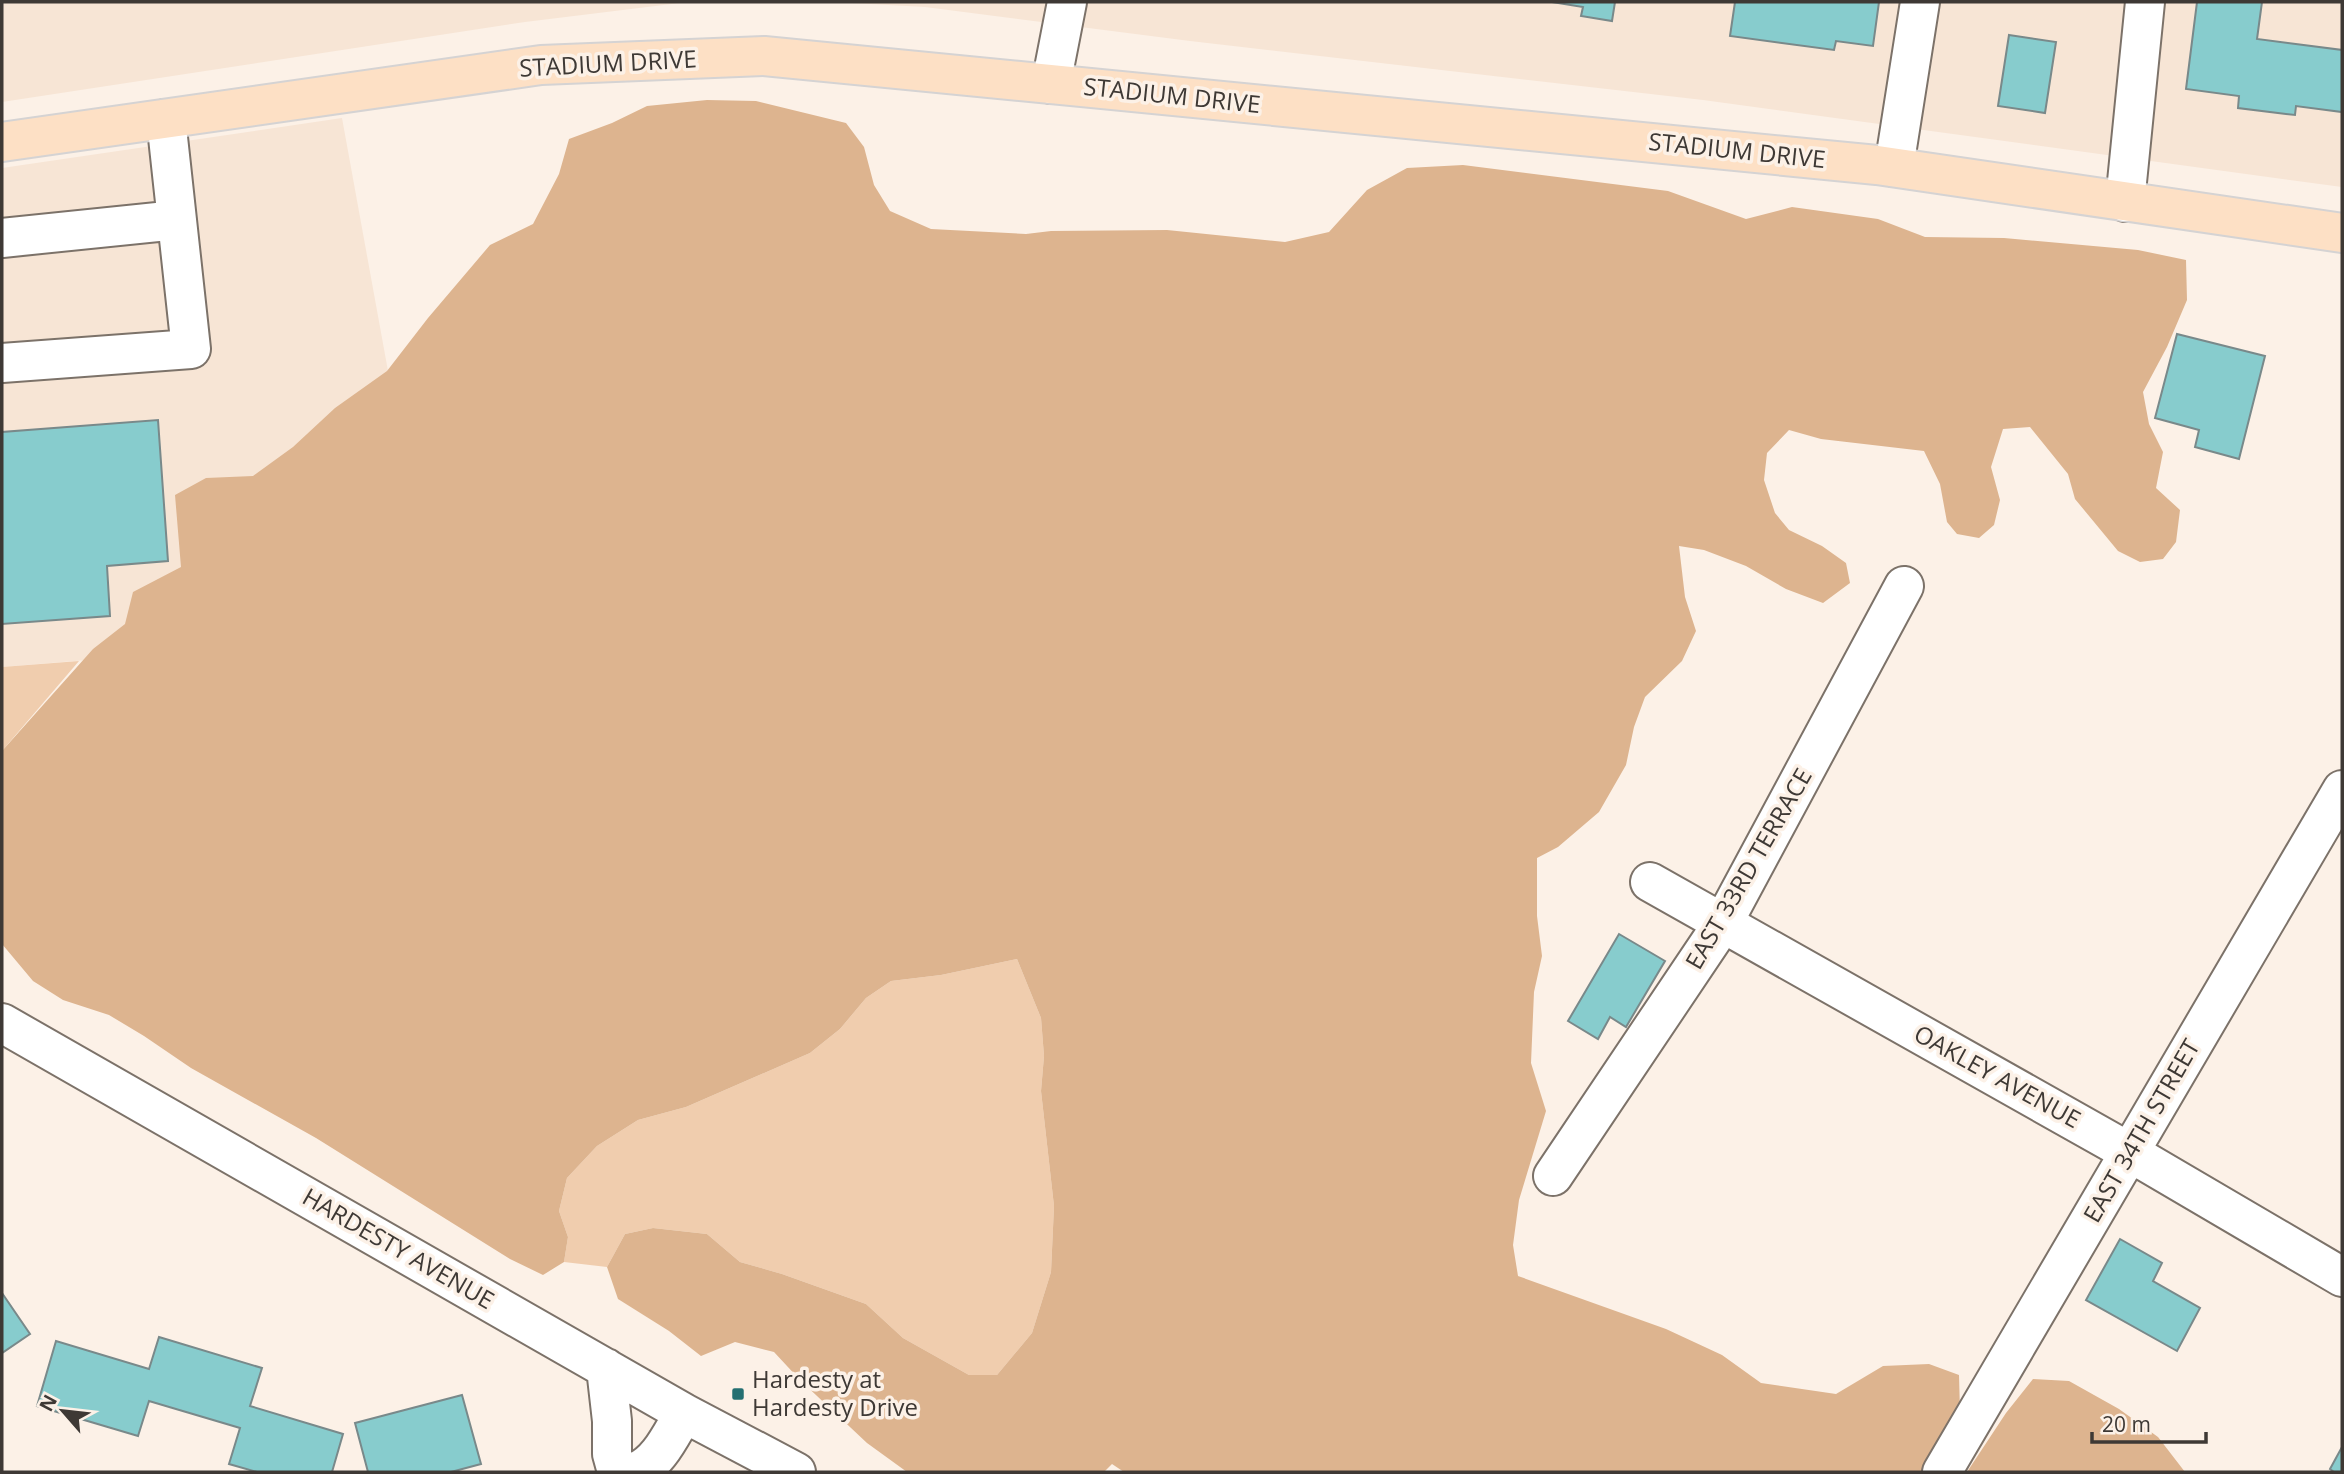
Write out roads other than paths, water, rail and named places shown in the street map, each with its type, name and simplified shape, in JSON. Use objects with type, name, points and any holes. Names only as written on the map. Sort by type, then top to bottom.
[{"type":"main road","name":"STADIUM DRIVE","points":[[2,142],[541,65],[764,55],[1894,167],[2342,233]]},
{"type":"street","points":[[1051,84],[1067,2]]},
{"type":"street","points":[[1894,167],[1920,2]]},
{"type":"street","points":[[2125,202],[2145,2]]},
{"type":"street","points":[[2,363],[191,349],[166,119]]},
{"type":"street","points":[[2,238],[177,220]]},
{"type":"street","name":"EAST 33RD TERRACE","points":[[1553,1176],[1723,923],[1904,586]]},
{"type":"street","name":"EAST 34TH STREET","points":[[1942,1472],[2338,801]]},
{"type":"street","name":"OAKLEY AVENUE","points":[[1650,882],[2129,1152],[2342,1277]]},
{"type":"street","name":"HARDESTY AVENUE","points":[[2,1023],[684,1413],[796,1472]]},
{"type":"street","points":[[606,1368],[612,1421],[612,1454],[617,1472]]},
{"type":"street","points":[[635,1472],[647,1468],[684,1413]]},
{"type":"place","name":"Hardesty at Hardesty Drive","points":[[738,1394]]}]
